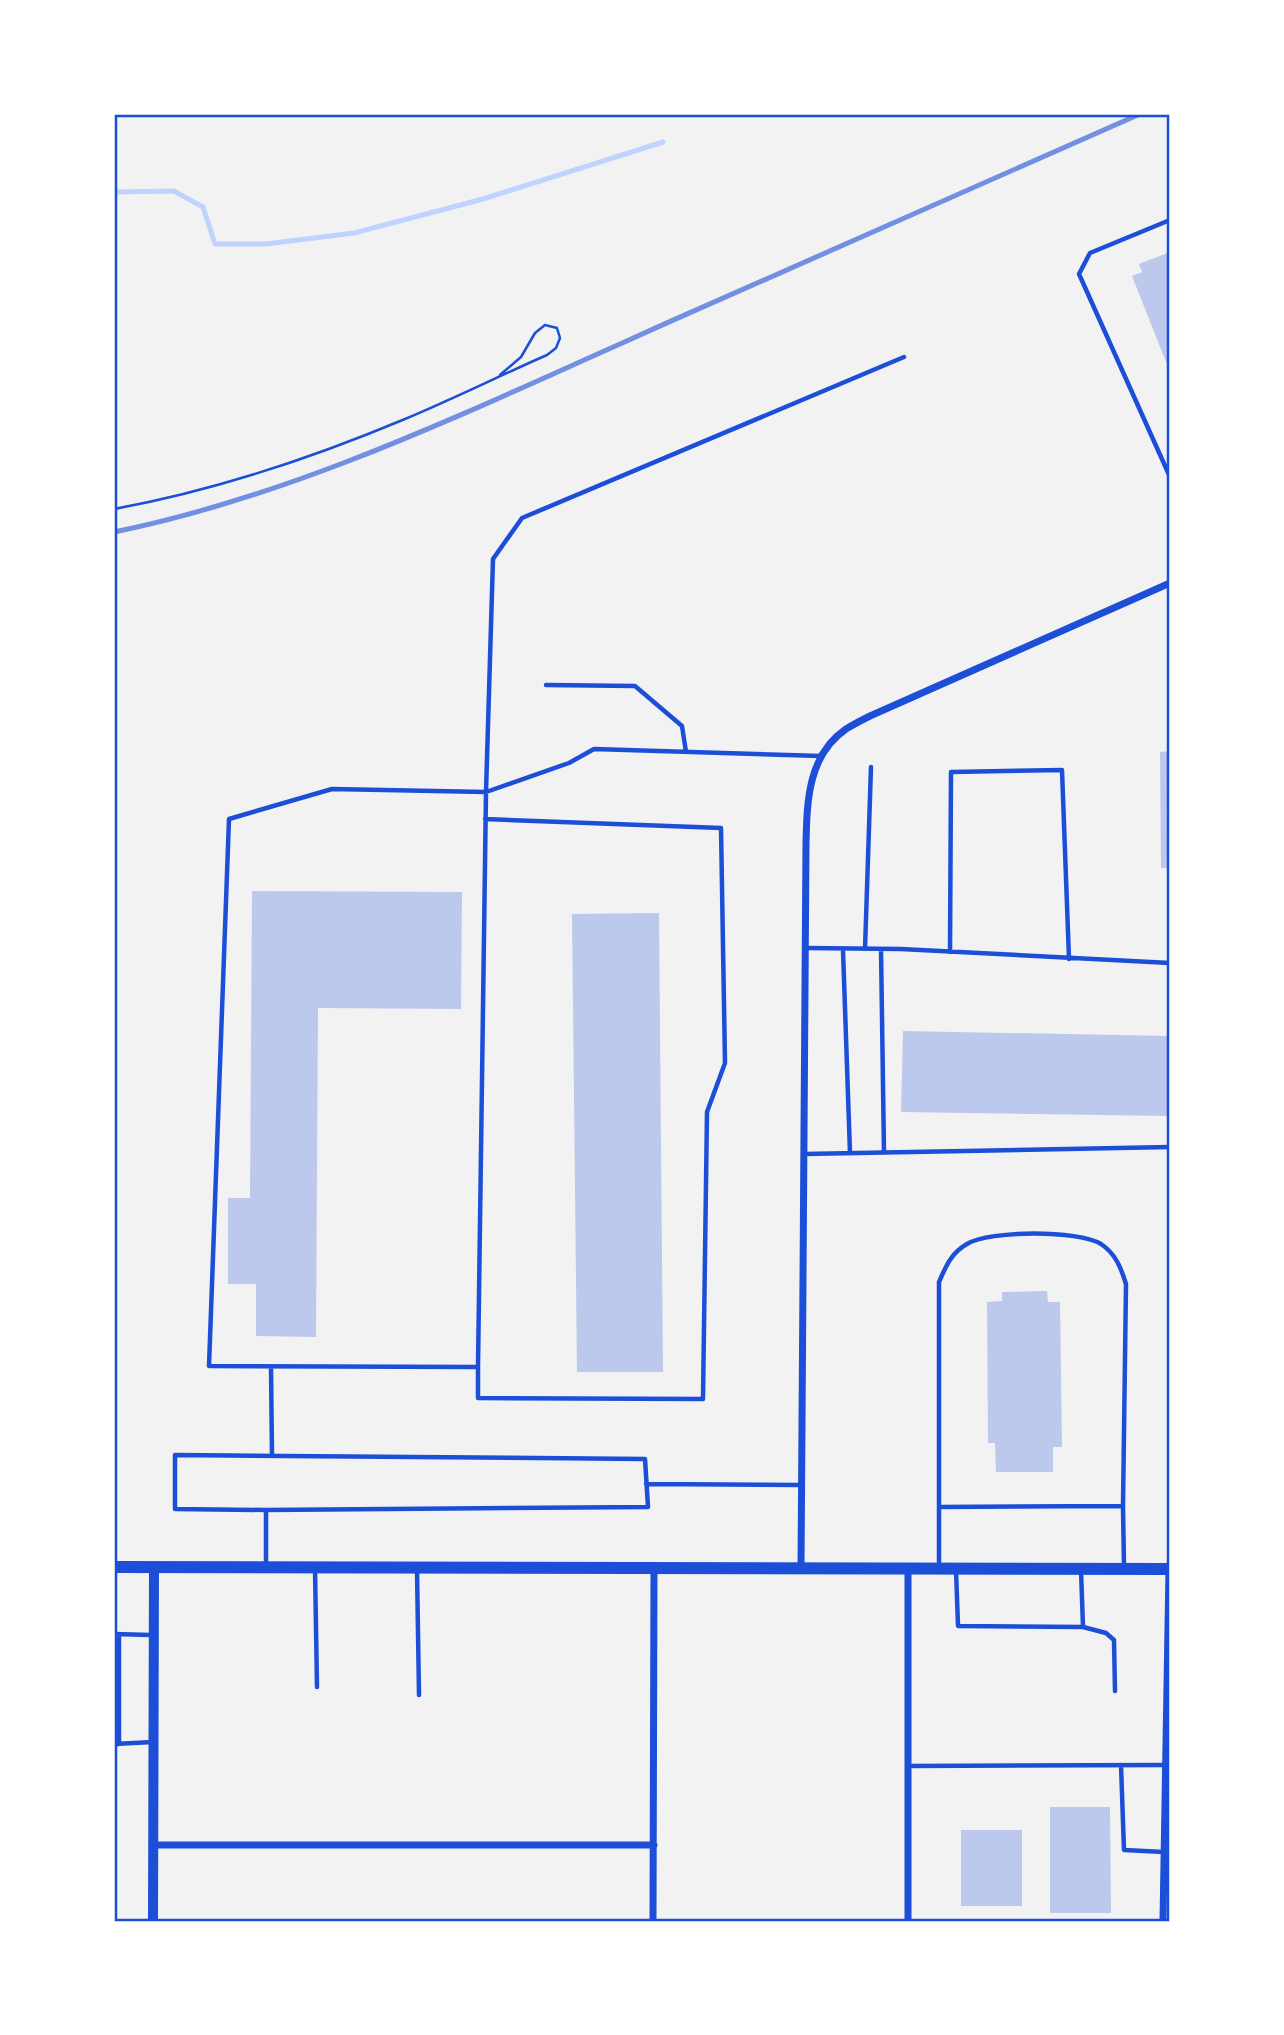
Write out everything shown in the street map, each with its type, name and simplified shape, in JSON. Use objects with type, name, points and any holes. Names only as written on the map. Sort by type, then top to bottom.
[{"type":"main road","points":[[114,1567],[1169,1569]]},
{"type":"street","points":[[801,1569],[807,806],[813,777],[821,757],[835,738],[846,729],[1170,583]]},
{"type":"street","points":[[153,1921],[154,1567]]},
{"type":"street","points":[[653,1921],[654,1568]]},
{"type":"street","points":[[908,1569],[908,1921]]},
{"type":"street","points":[[1163,1921],[1167,1862],[1164,1852],[1169,1569]]},
{"type":"street","points":[[153,1845],[654,1845]]},
{"type":"lane","points":[[1170,220],[1090,253],[1079,274],[1170,477]]},
{"type":"lane","points":[[485,819],[721,828],[725,1063],[707,1112],[703,1399],[478,1398],[485,819],[493,559],[522,518],[904,357]]},
{"type":"lane","points":[[546,685],[635,685],[682,726],[686,752]]},
{"type":"lane","points":[[478,1367],[209,1366],[229,819],[332,789],[486,792],[569,763],[594,749],[821,757]]},
{"type":"lane","points":[[865,949],[871,766]]},
{"type":"lane","points":[[950,951],[951,772],[1062,769],[1069,959]]},
{"type":"lane","points":[[806,948],[950,951],[1170,964]]},
{"type":"lane","points":[[881,949],[884,1152]]},
{"type":"lane","points":[[843,950],[850,1153]]},
{"type":"lane","points":[[804,1154],[1170,1147]]},
{"type":"lane","points":[[939,1569],[939,1282],[949,1258],[968,1242],[994,1236],[1032,1233],[1076,1237],[1100,1244],[1118,1260],[1126,1284],[1124,1569]]},
{"type":"lane","points":[[271,1367],[272,1456]]},
{"type":"lane","points":[[175,1455],[645,1460],[646,1484],[648,1507],[175,1509],[175,1455]]},
{"type":"lane","points":[[646,1484],[802,1485]]},
{"type":"lane","points":[[939,1507],[1123,1506]]},
{"type":"lane","points":[[265,1567],[266,1510]]},
{"type":"lane","points":[[315,1567],[317,1687]]},
{"type":"lane","points":[[417,1568],[419,1695]]},
{"type":"lane","points":[[956,1569],[958,1626],[1083,1627],[1106,1633],[1114,1640],[1115,1691]]},
{"type":"lane","points":[[1081,1570],[1083,1627]]},
{"type":"lane","points":[[154,1742],[116,1744],[117,1634],[155,1635]]},
{"type":"lane","points":[[1121,1765],[1124,1850],[1164,1852]]},
{"type":"lane","points":[[908,1766],[1166,1765]]},
{"type":"path","points":[[114,509],[208,487],[310,456],[405,419],[500,375],[556,348],[560,338],[557,328],[545,325],[535,333],[521,357],[500,375]]},
{"type":"building","points":[[1170,252],[1170,372],[1132,276],[1142,272],[1139,264]]},
{"type":"building","points":[[1170,751],[1170,868],[1161,868],[1160,752]]},
{"type":"building","points":[[252,891],[462,892],[461,1009],[318,1008],[316,1337],[256,1336],[256,1284],[228,1284],[228,1198],[250,1198]]},
{"type":"building","points":[[659,913],[663,1372],[577,1372],[572,914]]},
{"type":"building","points":[[903,1031],[1170,1036],[1170,1116],[901,1112]]},
{"type":"building","points":[[1047,1291],[1048,1302],[1060,1302],[1062,1447],[1053,1447],[1053,1472],[996,1472],[995,1443],[988,1443],[987,1302],[1002,1301],[1002,1292]]},
{"type":"building","points":[[1050,1807],[1110,1807],[1111,1913],[1050,1913]]},
{"type":"building","points":[[961,1830],[1022,1830],[1022,1906],[961,1906]]},
{"type":"waterway","points":[[114,192],[174,191],[203,207],[215,244],[266,244],[354,233],[483,199],[663,142]]},
{"type":"railway","points":[[114,532],[245,498],[372,452],[1140,114]]}]
